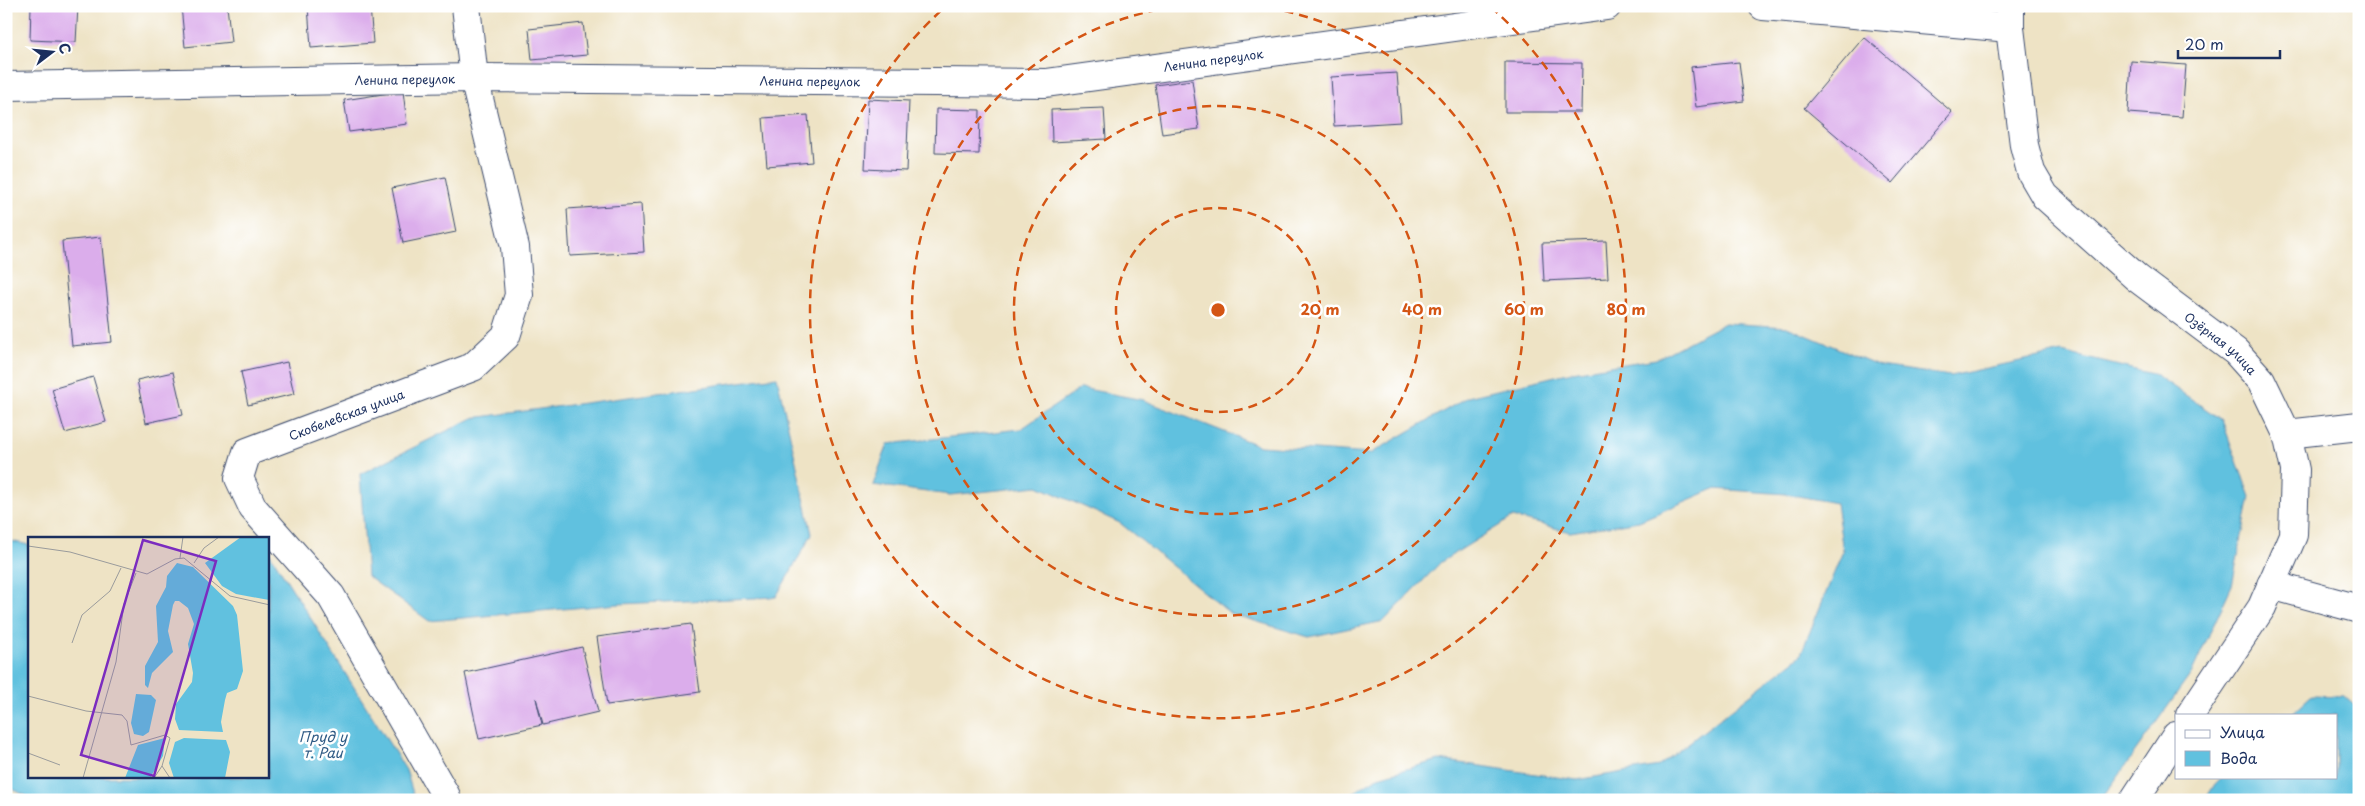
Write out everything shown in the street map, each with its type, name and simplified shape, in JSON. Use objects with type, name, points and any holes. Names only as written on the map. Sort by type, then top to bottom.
[{"type":"street","name":"Скобелевская улица","points":[[445,800],[446,796],[331,596],[253,508],[239,478],[246,452],[473,367],[506,336],[519,296],[515,247],[474,78],[466,6]]},
{"type":"street","name":"Ленина переулок","points":[[6,86],[474,78],[1046,83],[1607,6]]},
{"type":"street","points":[[1763,6],[2010,17]]},
{"type":"street","name":"Озёрная улица","points":[[2010,17],[2024,145],[2031,172],[2046,196],[2137,278],[2236,352],[2261,380],[2287,434],[2296,470],[2293,535],[2262,607],[2191,714]]},
{"type":"street","points":[[2287,434],[2359,426]]},
{"type":"street","points":[[2271,586],[2359,609]]},
{"type":"street","points":[[2134,800],[2175,738]]},
{"type":"water","points":[[1725,323],[1787,327],[1880,366],[1950,376],[2062,352],[2156,375],[2222,420],[2250,497],[2232,585],[2191,674],[2101,800],[1341,800],[1378,777],[1439,760],[1577,780],[1659,766],[1800,656],[1843,551],[1836,503],[1787,494],[1714,489],[1639,521],[1570,532],[1513,517],[1441,562],[1384,621],[1309,637],[1231,614],[1120,523],[1038,486],[950,495],[873,485],[888,444],[1021,429],[1081,388],[1143,400],[1260,446],[1370,454],[1468,397],[1572,372],[1656,359]]},
{"type":"water","points":[[777,377],[812,534],[776,597],[619,604],[429,621],[367,576],[360,474],[473,418]]},
{"type":"water","name":"Пруд у т. Раи","points":[[6,540],[28,545],[28,778],[269,778],[269,552],[406,770],[415,800],[35,800],[6,786]]},
{"type":"water","points":[[2312,695],[2344,696],[2359,710],[2359,800],[2205,800],[2221,778],[2338,778],[2338,714],[2291,714]]},
{"type":"building","points":[[31,6],[78,6],[76,42],[30,40]]},
{"type":"building","points":[[181,6],[227,6],[231,42],[185,47]]},
{"type":"building","points":[[308,6],[370,6],[373,43],[311,48]]},
{"type":"building","points":[[583,23],[587,55],[532,60],[529,29]]},
{"type":"building","points":[[1864,37],[1952,112],[1892,183],[1804,108]]},
{"type":"building","points":[[2131,61],[2186,65],[2182,117],[2128,113]]},
{"type":"building","points":[[1505,62],[1582,63],[1581,112],[1505,112]]},
{"type":"building","points":[[1739,62],[1744,101],[1696,107],[1691,67]]},
{"type":"building","points":[[1397,73],[1401,122],[1334,126],[1331,77]]},
{"type":"building","points":[[1192,80],[1199,129],[1162,134],[1155,85]]},
{"type":"building","points":[[403,91],[407,124],[349,132],[344,100]]},
{"type":"building","points":[[868,99],[909,101],[906,171],[865,169]]},
{"type":"building","points":[[1104,108],[1106,139],[1052,142],[1051,110]]},
{"type":"building","points":[[936,109],[980,110],[979,154],[935,153]]},
{"type":"building","points":[[808,115],[812,162],[767,166],[763,118]]},
{"type":"building","points":[[445,177],[456,232],[403,243],[392,188]]},
{"type":"building","points":[[641,204],[644,252],[570,256],[567,209]]},
{"type":"building","points":[[101,237],[112,342],[72,346],[62,241]]},
{"type":"building","points":[[1606,241],[1608,278],[1544,281],[1542,243]]},
{"type":"building","points":[[287,362],[294,394],[248,405],[241,372]]},
{"type":"building","points":[[173,372],[183,415],[146,423],[137,380]]},
{"type":"building","points":[[93,377],[106,422],[65,433],[52,389]]},
{"type":"building","points":[[691,624],[700,692],[607,705],[597,637]]},
{"type":"building","points":[[582,647],[598,712],[543,725],[536,698],[542,725],[479,739],[465,673]]}]
